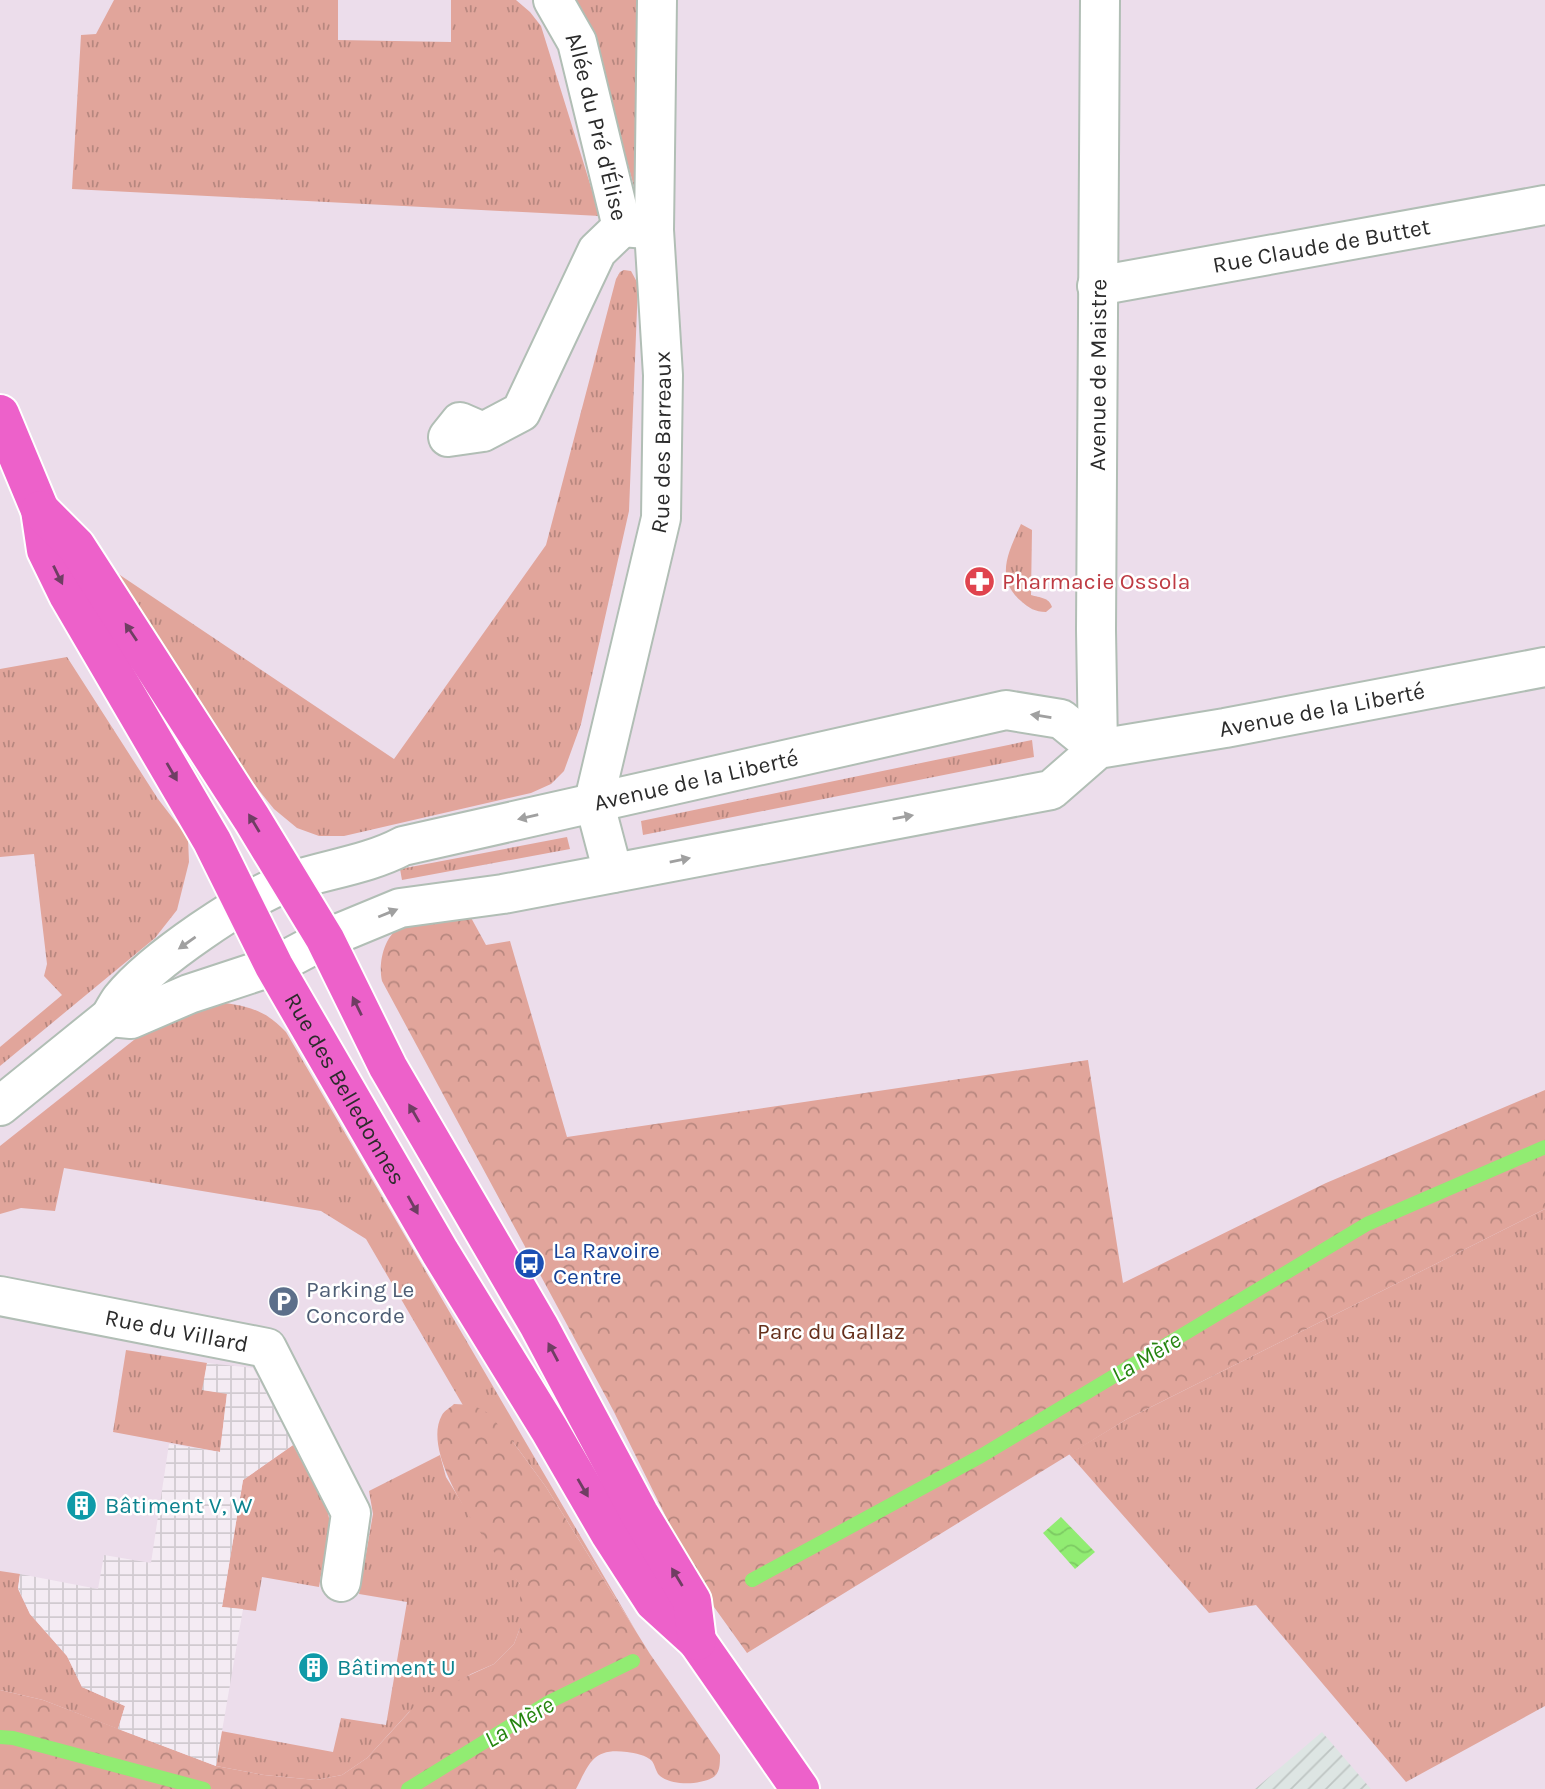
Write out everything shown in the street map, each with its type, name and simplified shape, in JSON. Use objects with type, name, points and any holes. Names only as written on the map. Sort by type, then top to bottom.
[{"type":"main road","name":"Rue des Belledonnes","points":[[0,414],[40,510],[46,550],[68,595],[212,841],[275,966],[440,1252],[654,1602],[697,1641],[800,1789]]},
{"type":"main road","name":"Rue des Belledonnes","points":[[40,510],[76,546],[252,819],[325,939],[388,1067],[538,1326],[639,1513],[692,1601],[697,1641]]},
{"type":"street","name":"Allée du Pré d'Élise","points":[[553,0],[578,42],[638,228]]},
{"type":"street","name":"Rue des Barreaux","points":[[613,873],[594,801],[661,518],[663,375],[638,228],[657,0]]},
{"type":"street","name":"Avenue de Maistre","points":[[1098,749],[1096,630],[1100,0]]},
{"type":"street","name":"Rue Claude de Buttet","points":[[1097,286],[1545,205]]},
{"type":"street","points":[[483,432],[521,412],[597,251],[638,228]]},
{"type":"street","name":"Avenue de la Liberté","points":[[0,1106],[110,1017],[121,999],[162,960],[243,904],[289,882],[385,855],[403,846],[1006,710],[1061,719],[1098,749],[1226,728],[1545,667]]},
{"type":"street","points":[[110,1017],[131,1019],[189,994],[275,966],[325,939],[400,908],[503,894],[1051,790],[1098,749]]},
{"type":"street","name":"Rue du Villard","points":[[0,1296],[267,1348],[351,1513],[341,1582]]},
{"type":"shaded area","points":[[207,1363],[253,1368],[293,1445],[243,1480],[222,1607],[243,1609],[216,1766],[118,1729],[125,1706],[82,1687],[67,1656],[30,1614],[18,1588],[20,1574],[98,1589],[104,1555],[151,1563],[169,1444],[220,1452],[227,1394],[202,1390]]},
{"type":"shaded area","points":[[1322,1732],[1371,1789],[1255,1789]]},
{"type":"green space","points":[[114,0],[338,0],[338,40],[451,42],[451,0],[516,0],[541,26],[600,216],[72,189],[81,35],[96,34]]},
{"type":"green space","points":[[575,0],[643,0],[636,194],[593,38]]},
{"type":"green space","points":[[624,270],[631,271],[638,284],[629,511],[581,724],[564,771],[551,784],[531,793],[344,836],[319,836],[297,828],[274,809],[236,762],[105,565],[394,759],[546,545],[616,279]]},
{"type":"green space","points":[[1021,524],[1032,530],[1031,595],[1049,601],[1052,607],[1046,612],[1027,606],[1008,583],[1006,564]]},
{"type":"green space","points":[[67,657],[158,799],[188,838],[189,862],[177,910],[155,938],[0,1066],[0,1047],[62,995],[44,976],[47,964],[34,854],[0,857],[0,669]]},
{"type":"green space","points":[[1032,740],[1034,757],[643,835],[641,821]]},
{"type":"green space","points":[[567,837],[570,849],[402,880],[400,869]]},
{"type":"green space","name":"Parc du Gallaz","points":[[469,914],[486,945],[510,941],[567,1137],[1088,1060],[1123,1283],[1326,1183],[1545,1090],[1545,1209],[1127,1419],[747,1653],[714,1607],[613,1410],[382,981],[384,950],[396,930],[416,922]]},
{"type":"green space","points":[[209,1001],[260,1012],[286,1032],[637,1633],[546,1487],[513,1442],[464,1407],[366,1239],[321,1211],[64,1168],[55,1211],[21,1208],[0,1214],[0,1146],[168,1013]]},
{"type":"green space","points":[[1545,1209],[1545,1706],[1406,1782],[1256,1605],[1209,1613],[1069,1454],[1127,1419]]},
{"type":"green space","points":[[126,1350],[207,1363],[203,1390],[227,1393],[220,1452],[113,1432]]},
{"type":"green space","points":[[454,1404],[473,1405],[488,1413],[546,1487],[650,1654],[720,1755],[715,1776],[692,1783],[677,1783],[659,1775],[647,1757],[616,1751],[607,1752],[594,1759],[576,1789],[0,1789],[0,1690],[43,1700],[216,1766],[264,1775],[316,1780],[342,1775],[367,1758],[424,1696],[494,1664],[514,1644],[520,1628],[520,1584],[462,1504],[440,1455],[437,1433],[442,1415]]},
{"type":"green space","points":[[293,1445],[327,1508],[330,1523],[319,1587],[262,1577],[256,1611],[222,1607],[243,1480]]},
{"type":"green space","points":[[440,1455],[446,1477],[462,1503],[520,1584],[520,1628],[514,1644],[494,1664],[471,1674],[409,1712],[367,1758],[342,1775],[316,1780],[264,1775],[216,1766],[221,1731],[333,1752],[341,1718],[386,1725],[407,1602],[359,1594],[373,1514],[369,1491]]},
{"type":"green space","points":[[0,1571],[20,1574],[18,1589],[30,1614],[67,1656],[82,1687],[125,1706],[118,1729],[43,1700],[0,1690]]},
{"type":"water","points":[[1061,1517],[1095,1552],[1075,1569],[1043,1533]]},
{"type":"waterway","name":"La Mère","points":[[752,1580],[981,1456],[1367,1224],[1545,1147]]},
{"type":"waterway","name":"La Mère","points":[[408,1789],[549,1702],[633,1661]]},
{"type":"waterway","name":"La Mère","points":[[0,1737],[13,1738],[204,1789]]},
{"type":"place","name":"Pharmacie Ossola","points":[[979,581]]},
{"type":"place","name":"La Ravoire Centre","points":[[530,1263]]},
{"type":"place","name":"Parking Le Concorde","points":[[283,1302]]},
{"type":"place","name":"Bâtiment V, W","points":[[82,1505]]},
{"type":"place","name":"Bâtiment U","points":[[314,1667]]}]
